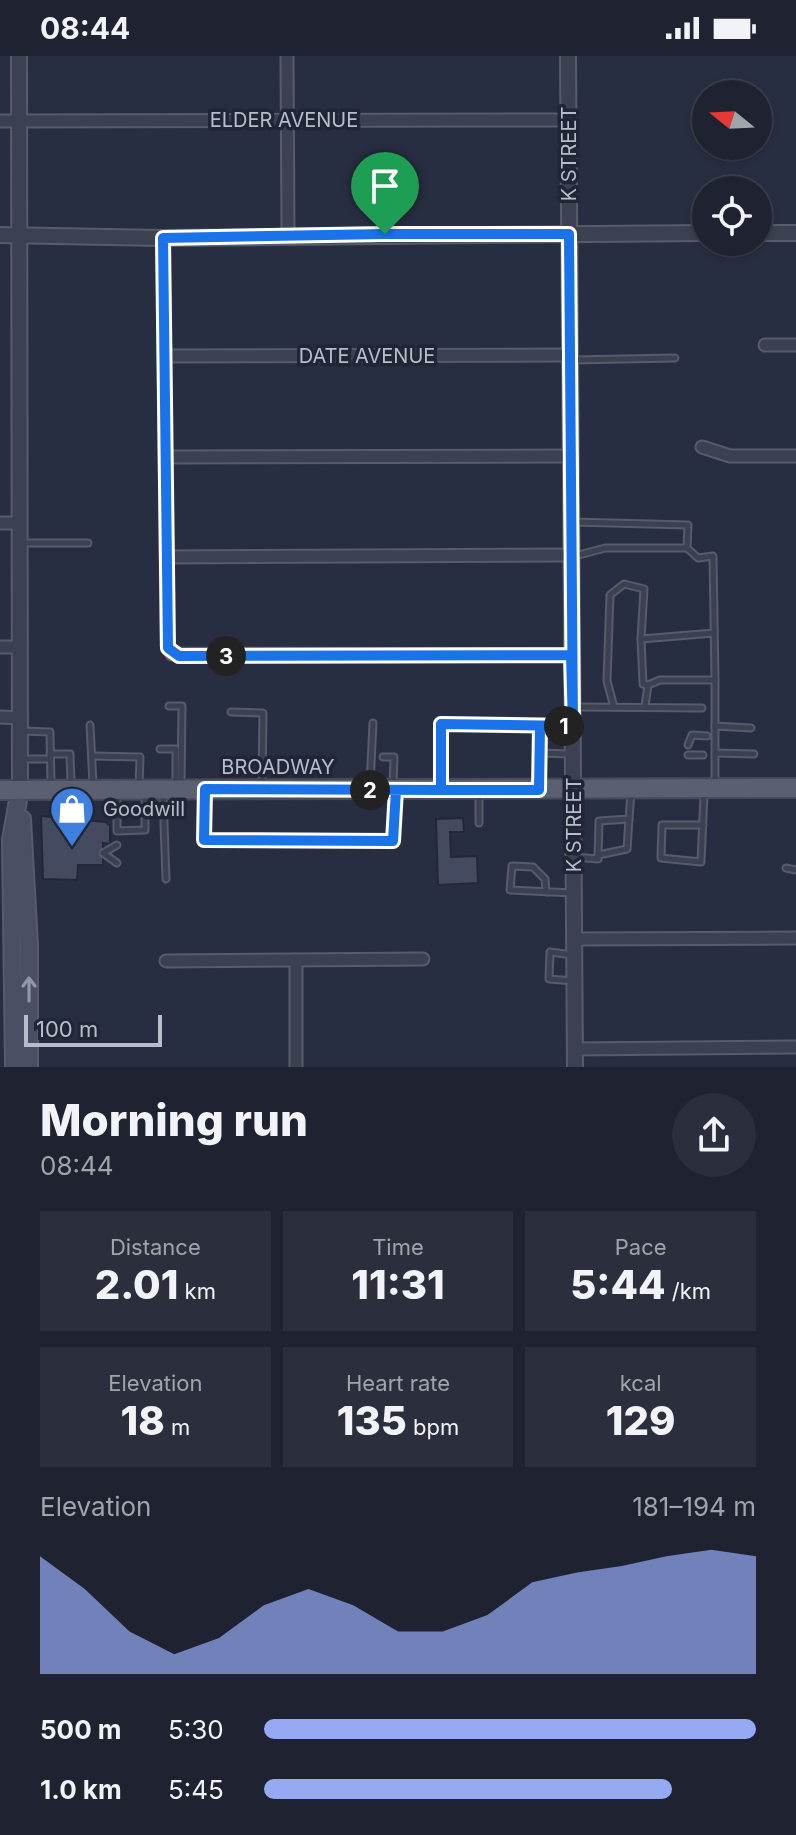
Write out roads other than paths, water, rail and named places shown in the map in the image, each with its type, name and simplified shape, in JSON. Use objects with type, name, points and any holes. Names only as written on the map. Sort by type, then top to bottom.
[{"type":"main road","name":"BROADWAY","points":[[0,790],[796,788]]},
{"type":"main road","points":[[14,1067],[6,941],[6,840],[20,789]]},
{"type":"main road","points":[[20,789],[29,945],[29,1067]]},
{"type":"street","points":[[19,56],[20,789]]},
{"type":"street","points":[[287,56],[288,234]]},
{"type":"street","name":"K STREET","points":[[568,56],[575,1067]]},
{"type":"street","name":"ELDER AVENUE","points":[[0,121],[569,120]]},
{"type":"street","points":[[0,235],[163,238],[288,234],[692,233]]},
{"type":"street","points":[[772,233],[796,233]]},
{"type":"street","points":[[163,238],[169,651],[179,656],[571,655]]},
{"type":"street","points":[[765,345],[796,345]]},
{"type":"street","name":"DATE AVENUE","points":[[165,356],[570,357]]},
{"type":"street","points":[[702,447],[730,456],[796,456]]},
{"type":"street","points":[[166,457],[571,456]]},
{"type":"street","points":[[0,523],[20,523]]},
{"type":"street","points":[[166,557],[570,556]]},
{"type":"street","points":[[0,647],[21,647]]},
{"type":"street","points":[[0,717],[20,725]]},
{"type":"street","points":[[575,939],[796,938]]},
{"type":"street","points":[[166,961],[423,959]]},
{"type":"street","points":[[296,960],[296,1067]]},
{"type":"street","points":[[575,1049],[796,1047]]},
{"type":"lane","points":[[570,357],[675,358]]},
{"type":"lane","points":[[571,522],[688,525],[687,548]]},
{"type":"lane","points":[[19,543],[88,543]]},
{"type":"lane","points":[[570,556],[605,548],[687,548],[698,558],[713,556],[715,753],[703,825],[701,862],[661,858],[662,825],[703,825]]},
{"type":"lane","points":[[614,707],[607,681],[610,595],[624,584],[644,589],[641,639],[643,684],[660,680],[715,680]]},
{"type":"lane","points":[[641,639],[714,633]]},
{"type":"lane","points":[[645,706],[648,685]]},
{"type":"lane","points":[[166,879],[161,789],[182,706],[169,706]]},
{"type":"lane","points":[[571,708],[702,708]]},
{"type":"lane","points":[[231,712],[263,713],[262,790]]},
{"type":"lane","points":[[370,790],[373,723]]},
{"type":"lane","points":[[441,790],[441,724],[573,726]]},
{"type":"lane","points":[[20,725],[50,732],[51,789]]},
{"type":"lane","points":[[90,725],[93,789]]},
{"type":"lane","points":[[715,726],[751,728]]},
{"type":"lane","points":[[539,790],[540,727]]},
{"type":"lane","points":[[688,745],[692,735],[707,736]]},
{"type":"lane","points":[[117,790],[117,831],[145,830],[176,749],[160,749]]},
{"type":"lane","points":[[541,753],[573,754]]},
{"type":"lane","points":[[715,753],[754,754]]},
{"type":"lane","points":[[20,759],[70,754],[71,789]]},
{"type":"lane","points":[[688,755],[703,755]]},
{"type":"lane","points":[[92,756],[140,757],[161,789]]},
{"type":"lane","points":[[205,789],[204,840],[393,841],[394,757],[383,757]]},
{"type":"lane","points":[[479,790],[479,823]]},
{"type":"lane","points":[[598,855],[627,849],[632,790]]},
{"type":"lane","points":[[574,857],[598,859],[599,821],[629,819]]},
{"type":"lane","points":[[117,845],[103,853],[117,863]]},
{"type":"lane","points":[[546,892],[545,879],[533,867],[512,866],[510,890],[546,892],[574,893]]},
{"type":"lane","points":[[786,868],[796,870]]},
{"type":"lane","points":[[575,955],[550,952],[549,979],[575,982]]},
{"type":"place","name":"Goodwill","points":[[72,848]]}]
